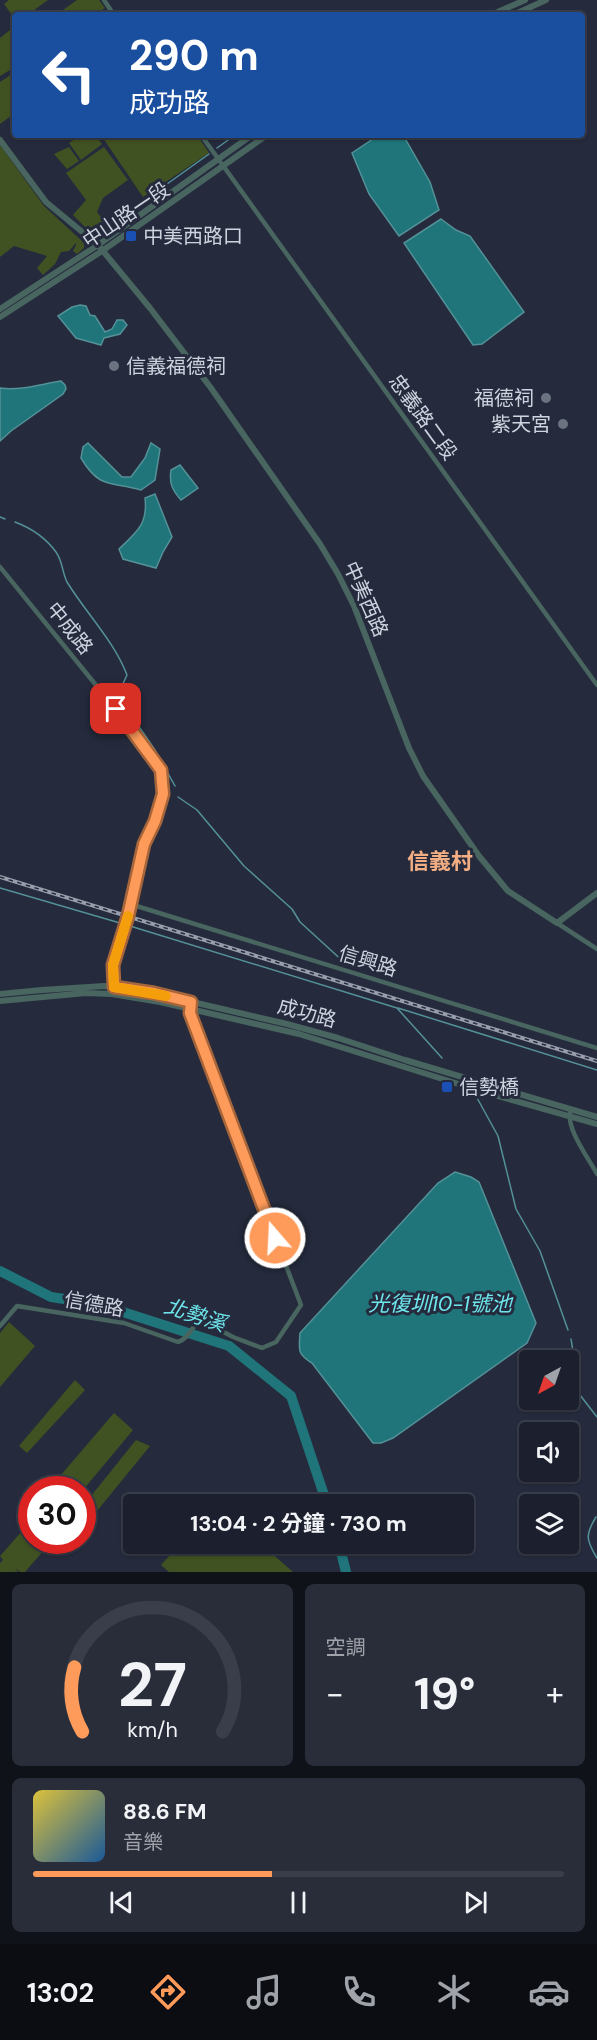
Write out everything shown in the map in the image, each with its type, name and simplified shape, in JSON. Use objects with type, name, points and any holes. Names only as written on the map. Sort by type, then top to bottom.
[{"type":"street","points":[[498,12],[525,0]]},
{"type":"street","points":[[520,12],[546,0]]},
{"type":"street","name":"忠義路二段","points":[[203,138],[597,685]]},
{"type":"street","name":"中山路一段","points":[[0,317],[248,138]]},
{"type":"street","name":"中山路一段","points":[[0,309],[23,299],[102,251],[263,138]]},
{"type":"street","name":"中美西路","points":[[0,140],[46,202],[98,245],[150,308],[212,388],[320,544],[354,606],[416,763],[449,815],[479,856],[508,891],[597,949]]},
{"type":"street","name":"中成路","points":[[0,567],[116,709],[161,770],[163,794],[159,810],[144,844],[113,965],[113,991]]},
{"type":"street","points":[[557,923],[597,893]]},
{"type":"street","name":"信興路","points":[[130,904],[597,1048]]},
{"type":"street","name":"成功路","points":[[0,994],[42,990],[113,991],[190,1006],[299,1034],[484,1092],[597,1118]]},
{"type":"street","name":"成功路","points":[[0,1001],[113,991]]},
{"type":"street","name":"信德路","points":[[0,1326],[17,1306],[124,1323],[178,1342],[189,1336],[196,1323],[201,1320],[233,1337],[262,1348],[276,1342],[301,1305],[190,1006]]},
{"type":"street","points":[[570,1113],[572,1130],[597,1174]]},
{"type":"street","name":"成功路","points":[[570,1113],[597,1124]]},
{"type":"shaded area","points":[[9,0],[48,0],[31,12],[12,12],[12,15],[4,4]]},
{"type":"shaded area","points":[[77,0],[99,0],[105,8],[99,12],[60,12]]},
{"type":"shaded area","points":[[10,30],[12,32],[12,69],[0,76],[0,38]]},
{"type":"shaded area","points":[[12,74],[12,115],[0,124],[0,82]]},
{"type":"shaded area","points":[[76,138],[97,138],[102,144],[81,160],[69,143]]},
{"type":"shaded area","points":[[103,138],[199,138],[209,153],[143,197]]},
{"type":"shaded area","points":[[0,145],[44,206],[84,243],[84,248],[77,254],[73,251],[76,243],[69,251],[61,252],[55,264],[43,275],[37,268],[47,256],[14,246],[0,257]]},
{"type":"shaded area","points":[[69,147],[79,161],[67,169],[54,154]]},
{"type":"shaded area","points":[[104,147],[128,180],[103,198],[97,212],[107,225],[93,235],[73,215],[86,200],[66,173]]},
{"type":"shaded area","points":[[9,1322],[35,1346],[0,1387],[0,1333]]},
{"type":"shaded area","points":[[75,1380],[85,1390],[27,1453],[19,1446]]},
{"type":"shaded area","points":[[114,1413],[133,1430],[95,1476],[60,1476]]},
{"type":"shaded area","points":[[136,1440],[150,1446],[96,1514],[96,1490]]},
{"type":"shaded area","points":[[18,1536],[18,1554],[41,1554],[25,1572],[20,1572],[15,1568],[18,1572],[0,1572],[0,1563],[3,1560],[0,1556]]},
{"type":"shaded area","points":[[171,1554],[272,1554],[293,1572],[169,1572],[161,1565]]},
{"type":"water","points":[[374,138],[405,138],[430,182],[439,210],[399,236],[369,194],[352,153]]},
{"type":"water","points":[[441,219],[456,230],[470,236],[524,312],[482,344],[473,345],[404,243]]},
{"type":"water","points":[[80,305],[86,306],[90,315],[95,316],[105,332],[112,329],[117,320],[123,320],[127,325],[120,334],[104,338],[101,345],[76,338],[58,316]]},
{"type":"water","points":[[61,381],[66,389],[63,394],[0,441],[0,388],[23,388]]},
{"type":"water","points":[[88,443],[122,477],[131,477],[145,458],[151,443],[160,449],[155,480],[141,490],[100,480],[81,458],[83,447]]},
{"type":"water","points":[[180,465],[198,488],[181,500],[173,490],[170,479],[171,470]]},
{"type":"water","points":[[155,494],[172,537],[156,568],[123,559],[119,549],[140,527],[145,515],[145,498]]},
{"type":"water","name":"光復圳10-1號池","points":[[455,1172],[479,1182],[536,1323],[527,1343],[393,1438],[381,1443],[373,1443],[312,1363],[301,1354],[300,1333],[438,1183]]},
{"type":"waterway","points":[[217,148],[231,138]]},
{"type":"waterway","points":[[97,234],[209,154]]},
{"type":"waterway","points":[[0,517],[5,519]]},
{"type":"waterway","points":[[15,522],[32,530],[52,547],[74,594],[115,650],[127,675],[121,688],[120,699],[155,750],[175,786]]},
{"type":"waterway","points":[[178,797],[197,810],[244,866],[292,909],[300,922],[346,964]]},
{"type":"waterway","points":[[0,888],[120,923]]},
{"type":"waterway","points":[[130,926],[397,1008],[442,1058]]},
{"type":"waterway","points":[[398,1008],[597,1070]]},
{"type":"waterway","points":[[476,1096],[498,1136],[516,1209],[540,1251],[568,1330]]},
{"type":"waterway","name":"北勢溪","points":[[0,1271],[51,1297],[98,1304],[229,1346],[291,1396],[324,1494]]},
{"type":"waterway","points":[[571,1339],[580,1395],[597,1417]]},
{"type":"waterway","points":[[596,1517],[588,1538],[597,1558]]},
{"type":"waterway","name":"北勢溪","points":[[342,1554],[346,1572]]},
{"type":"railway","points":[[0,877],[597,1061]]},
{"type":"slow traffic","points":[[128,916],[113,965],[114,987],[166,996]]},
{"type":"place","name":"中美西路口","points":[[131,236]]},
{"type":"place","name":"信義福德祠","points":[[114,366]]},
{"type":"place","name":"福德祠","points":[[546,398]]},
{"type":"place","name":"紫天宮","points":[[563,424]]},
{"type":"place","name":"信勢橋","points":[[447,1087]]},
{"type":"district","name":"信義村","points":[[440,861]]},
{"type":"route","points":[[116,709],[161,770],[163,794],[155,821],[144,844],[128,916],[113,965],[114,987],[191,1002],[190,1013],[275,1238]]}]
